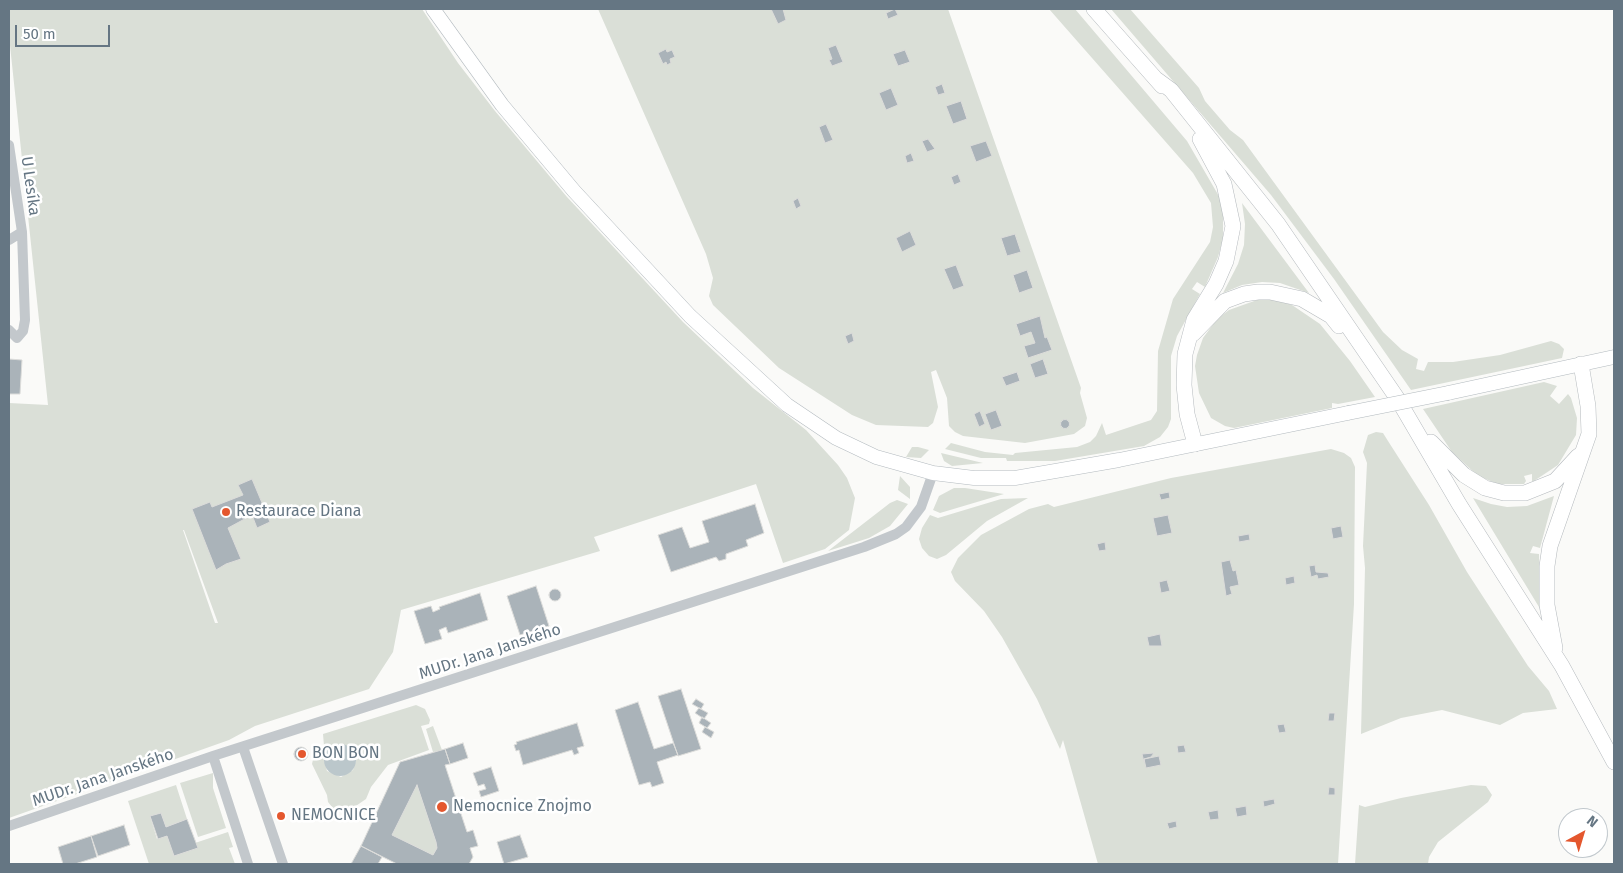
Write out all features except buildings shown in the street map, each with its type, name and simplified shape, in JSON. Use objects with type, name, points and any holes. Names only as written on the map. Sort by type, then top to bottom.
[{"type":"main road","points":[[433,9],[502,105],[574,191],[690,316],[787,405],[836,438],[900,465],[933,473],[974,478],[1015,478],[1119,460],[1614,357]]},
{"type":"main road","points":[[1094,9],[1156,79],[1211,156],[1224,184],[1232,216],[1230,250],[1222,273],[1194,320],[1185,354],[1184,385],[1187,414],[1195,444]]},
{"type":"main road","points":[[1156,79],[1171,90],[1278,224],[1384,380],[1406,413],[1459,504],[1562,666],[1614,762]]},
{"type":"main road","points":[[1190,337],[1225,301],[1244,294],[1258,292],[1286,294],[1302,299],[1331,316],[1384,380]]},
{"type":"main road","points":[[1562,666],[1549,618],[1547,566],[1550,546],[1584,449],[1589,423],[1581,364]]},
{"type":"main road","points":[[1406,413],[1446,460],[1464,475],[1493,492],[1525,493],[1555,481],[1584,449]]},
{"type":"street","name":"U Lesíka","points":[[9,144],[22,232],[24,320],[23,330],[17,338],[9,330]]},
{"type":"street","name":"U Lesíka","points":[[9,240],[22,232]]},
{"type":"street","name":"MUDr. Jana Janského","points":[[9,826],[213,756],[864,547],[896,534],[906,527],[921,507],[933,473]]},
{"type":"street","points":[[243,747],[283,864]]},
{"type":"street","points":[[213,756],[248,864]]},
{"type":"shaded area","points":[[9,9],[422,9],[458,63],[495,111],[567,197],[683,322],[753,388],[806,430],[838,465],[847,478],[855,498],[849,530],[825,549],[783,563],[756,484],[594,537],[600,551],[401,610],[393,652],[369,689],[255,726],[229,740],[9,818],[9,403],[48,405],[9,36]],"holes":[[[184,530],[218,623],[215,623]]]},
{"type":"shaded area","points":[[598,9],[948,9],[1081,388],[1080,393],[1087,418],[1085,426],[1074,434],[1025,443],[963,436],[949,426],[947,398],[936,370],[931,372],[938,407],[933,423],[928,427],[876,425],[852,415],[779,368],[713,305],[709,296],[713,278],[706,254]]},
{"type":"shaded area","points":[[1049,9],[1075,9],[1187,141],[1220,198],[1223,210],[1223,239],[1218,257],[1205,287],[1197,282],[1192,289],[1200,294],[1177,336],[1171,356],[1171,419],[1168,427],[1160,437],[1144,446],[1055,461],[1007,461],[1006,458],[981,458],[945,449],[951,443],[985,452],[1013,455],[1015,453],[1077,447],[1090,442],[1096,436],[1102,423],[1106,435],[1151,420],[1157,411],[1158,351],[1173,299],[1210,242],[1213,227],[1211,203],[1193,173]]},
{"type":"shaded area","points":[[1111,9],[1130,9],[1199,88],[1205,101],[1230,130],[1243,140],[1383,332],[1402,350],[1418,359],[1416,369],[1424,371],[1428,362],[1453,362],[1500,355],[1551,341],[1559,344],[1564,349],[1562,358],[1411,390],[1334,279],[1271,195]]},
{"type":"shaded area","points":[[1242,203],[1309,293],[1280,283],[1262,282],[1242,285],[1223,293],[1238,264],[1244,245],[1245,224]]},
{"type":"shaded area","points":[[1257,300],[1276,300],[1292,305],[1320,324],[1350,361],[1375,397],[1338,404],[1332,403],[1332,408],[1234,428],[1225,426],[1211,418],[1199,393],[1195,366],[1203,338],[1217,319],[1229,310]]},
{"type":"shaded area","points":[[1544,382],[1557,386],[1550,396],[1559,404],[1568,394],[1571,398],[1577,418],[1576,435],[1558,465],[1534,481],[1532,481],[1532,474],[1524,476],[1526,481],[1524,484],[1498,484],[1478,476],[1452,452],[1423,409]]},
{"type":"shaded area","points":[[1376,432],[1383,433],[1429,505],[1467,572],[1528,666],[1549,691],[1557,709],[1523,713],[1500,725],[1442,710],[1401,718],[1361,734],[1365,568],[1363,546],[1367,463],[1363,452],[1368,435]]},
{"type":"shaded area","points":[[912,447],[929,450],[921,458],[906,457]]},
{"type":"shaded area","points":[[1331,449],[1344,453],[1351,458],[1355,467],[1354,604],[1338,864],[1098,864],[1063,740],[1060,749],[1037,699],[1002,637],[984,611],[955,581],[951,572],[958,558],[981,535],[1029,509],[1048,504],[1054,507],[1171,478]]},
{"type":"shaded area","points":[[941,453],[983,463],[952,466],[944,461]]},
{"type":"shaded area","points":[[900,476],[910,487],[910,499],[898,490]]},
{"type":"shaded area","points":[[954,488],[1004,494],[940,513],[933,510],[939,496]]},
{"type":"shaded area","points":[[1554,496],[1540,548],[1533,546],[1530,553],[1539,554],[1542,612],[1473,498],[1507,507],[1527,506]]},
{"type":"shaded area","points":[[1028,498],[987,521],[946,555],[937,559],[929,556],[922,548],[919,539],[922,528],[930,515],[938,518],[1001,499]]},
{"type":"shaded area","points":[[897,500],[908,504],[890,526],[869,538],[828,551],[890,503]]},
{"type":"shaded area","points":[[416,705],[425,709],[430,720],[429,724],[421,726],[429,750],[388,765],[371,787],[366,799],[350,810],[336,812],[328,802],[327,795],[312,764],[314,755],[324,746],[323,734]],"holes":[[[339,744],[353,750],[356,761],[353,770],[341,777],[327,771],[324,759],[327,750]]]},
{"type":"shaded area","points":[[433,726],[442,750],[433,752],[426,729]]},
{"type":"shaded area","points":[[340,744],[352,748],[356,760],[352,772],[340,776],[328,772],[324,760],[328,748]]},
{"type":"shaded area","points":[[213,773],[213,788],[226,828],[198,837],[180,783]]},
{"type":"shaded area","points":[[176,785],[187,819],[166,827],[161,813],[150,816],[157,839],[167,836],[174,856],[197,848],[195,843],[228,832],[233,847],[229,848],[235,864],[149,864],[128,801]]},
{"type":"shaded area","points":[[417,785],[436,842],[437,848],[433,855],[392,835]]},
{"type":"shaded area","points":[[1471,785],[1486,786],[1492,795],[1488,802],[1438,842],[1429,857],[1428,864],[1355,864],[1359,805],[1365,807]]},
{"type":"place","name":"Restaurace Diana","points":[[226,512]]},
{"type":"place","name":"BON BON","points":[[302,754]]},
{"type":"place","name":"Nemocnice Znojmo","points":[[442,807]]},
{"type":"place","name":"NEMOCNICE","points":[[281,816]]}]
